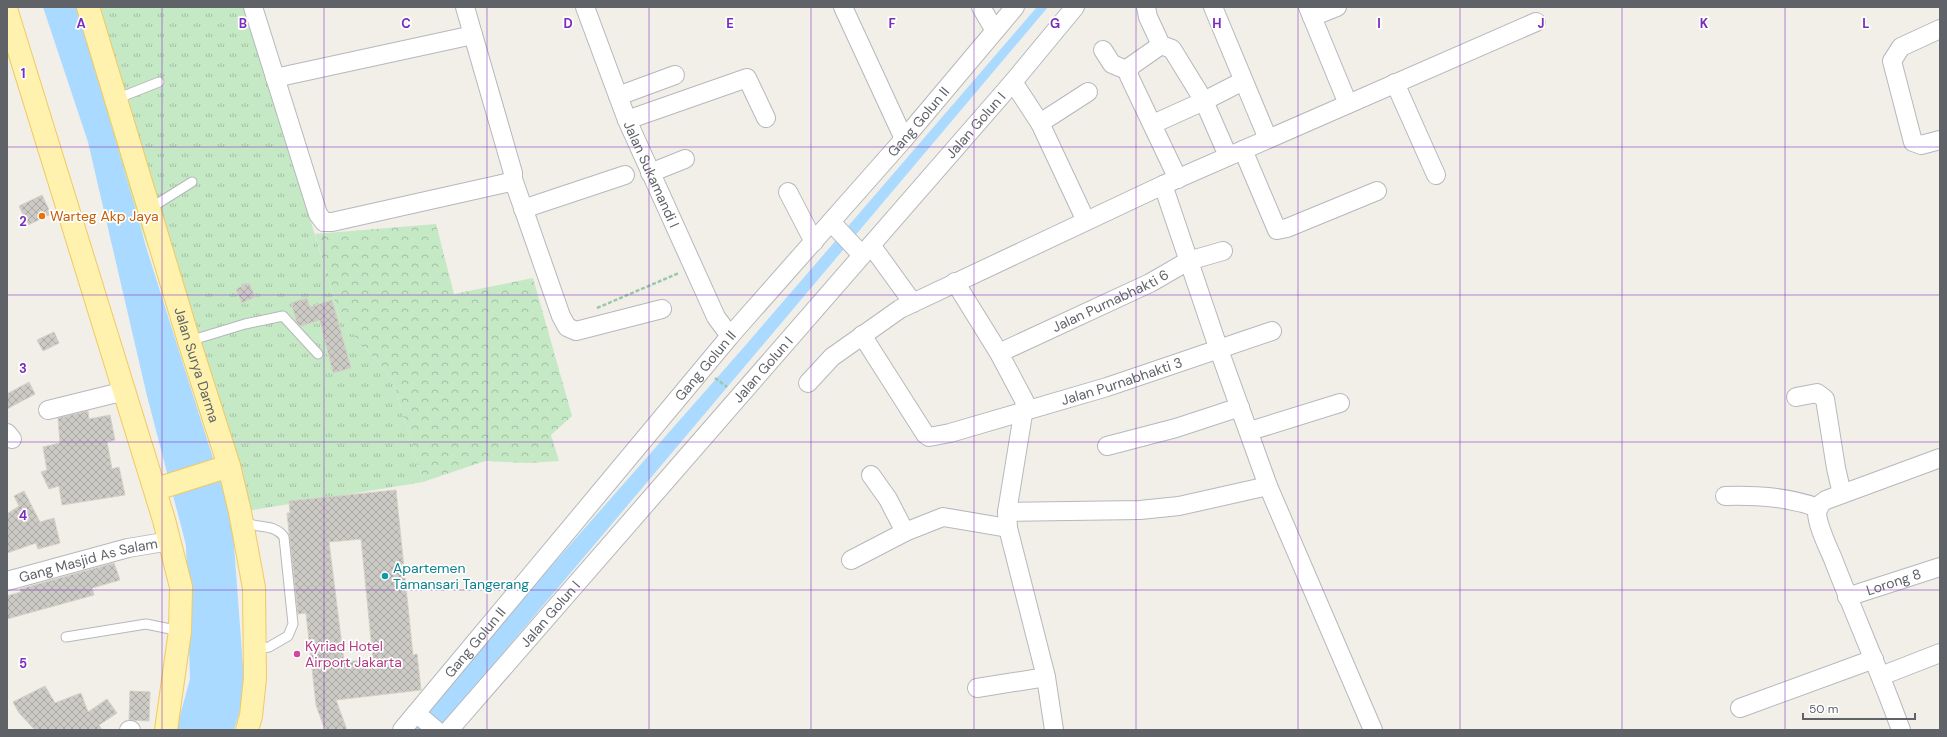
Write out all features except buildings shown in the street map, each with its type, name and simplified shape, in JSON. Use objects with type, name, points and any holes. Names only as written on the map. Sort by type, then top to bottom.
[{"type":"main road","name":"Jalan Surya Darma","points":[[88,7],[189,340],[242,522],[254,588],[255,650],[253,693],[251,716],[247,730]]},
{"type":"main road","points":[[7,12],[13,52],[125,391],[170,541],[180,587],[180,631],[166,730]]},
{"type":"main road","points":[[143,455],[158,478],[168,486]]},
{"type":"main road","points":[[168,486],[225,467]]},
{"type":"main road","points":[[164,520],[163,500],[168,486]]},
{"type":"street","points":[[253,7],[318,214],[324,222],[332,222],[499,185],[512,179]]},
{"type":"street","points":[[465,7],[513,173],[512,179],[561,316],[567,327],[576,331],[662,309]]},
{"type":"street","name":"Jalan Sukamandi I","points":[[585,7],[627,120],[716,317],[730,336]]},
{"type":"street","points":[[843,7],[904,139]]},
{"type":"street","points":[[981,7],[995,31]]},
{"type":"street","name":"Gang Golun II","points":[[402,730],[417,715],[730,336],[814,242],[834,225],[1015,7]]},
{"type":"street","name":"Jalan Golun I","points":[[449,730],[861,248],[1013,82],[1075,7]]},
{"type":"street","points":[[1146,7],[1148,17],[1161,45],[1172,49],[1236,153],[1277,230],[1287,228],[1377,191]]},
{"type":"street","points":[[1213,7],[1268,139]]},
{"type":"street","points":[[1337,7],[1310,12],[1348,104]]},
{"type":"street","points":[[808,383],[832,357],[862,334],[900,309],[1170,182],[1536,22]]},
{"type":"street","points":[[1940,30],[1901,47],[1892,61],[1913,142],[1921,145],[1940,140]]},
{"type":"street","points":[[275,78],[473,36]]},
{"type":"street","points":[[1161,45],[1131,66],[1129,76],[1152,124],[1170,182],[1188,261],[1219,350],[1250,431],[1268,486],[1373,730]]},
{"type":"street","points":[[1103,50],[1112,64],[1129,71]]},
{"type":"street","points":[[618,96],[675,75]]},
{"type":"street","points":[[627,120],[747,78],[766,118]]},
{"type":"street","points":[[1152,124],[1204,101],[1243,80]]},
{"type":"street","points":[[1013,82],[1040,123],[1086,221]]},
{"type":"street","points":[[1395,84],[1436,175]]},
{"type":"street","points":[[1040,123],[1088,92]]},
{"type":"street","points":[[650,172],[685,159]]},
{"type":"street","points":[[523,209],[625,175]]},
{"type":"street","points":[[788,192],[814,242]]},
{"type":"street","points":[[834,225],[861,248],[913,303]]},
{"type":"street","name":"Jalan Purnabhakti 6","points":[[999,352],[1150,283],[1188,261],[1223,251]]},
{"type":"street","points":[[955,282],[999,352],[1025,402],[1007,520],[1046,677],[1054,730]]},
{"type":"street","name":"Jalan Purnabhakti 3","points":[[862,334],[925,434],[929,437],[950,433],[1107,387],[1272,331]]},
{"type":"street","points":[[48,410],[125,391]]},
{"type":"street","points":[[1796,397],[1817,393],[1825,399],[1836,468],[1842,494]]},
{"type":"street","points":[[1250,431],[1340,403]]},
{"type":"street","points":[[1108,446],[1176,428],[1240,407]]},
{"type":"street","points":[[1902,730],[1874,659],[1847,597],[1821,528],[1817,512],[1826,500],[1940,458]]},
{"type":"street","points":[[871,475],[888,499],[905,532]]},
{"type":"street","points":[[851,560],[905,532],[943,517],[1007,520],[1140,510],[1178,506],[1268,486]]},
{"type":"street","points":[[1725,496],[1774,496],[1803,502],[1819,508]]},
{"type":"street","name":"Gang Masjid As Salam","points":[[7,581],[128,548],[170,541]]},
{"type":"street","name":"Lorong 8","points":[[1847,597],[1940,567]]},
{"type":"street","points":[[1881,676],[1940,653]]},
{"type":"street","points":[[1740,708],[1874,659]]},
{"type":"street","points":[[978,688],[1046,677]]},
{"type":"street","points":[[417,715],[436,730]]},
{"type":"lane","points":[[116,99],[159,82]]},
{"type":"lane","points":[[149,209],[192,182]]},
{"type":"lane","points":[[189,340],[245,324],[283,316],[318,354]]},
{"type":"lane","points":[[242,522],[253,527],[273,528],[280,530],[284,537],[293,624],[288,636],[269,647],[255,650]]},
{"type":"lane","points":[[66,637],[146,624],[180,631]]},
{"type":"path","points":[[591,310],[693,267]]},
{"type":"path","points":[[709,374],[732,390]]},
{"type":"green space","points":[[75,7],[247,7],[340,319],[393,380],[423,482],[240,512],[184,342],[136,215]]},
{"type":"green space","points":[[436,224],[454,294],[533,278],[572,416],[551,435],[559,461],[527,463],[485,461],[423,482],[393,380],[340,319],[315,234]]},
{"type":"water","points":[[43,7],[77,7],[147,250],[232,518],[245,694],[234,730],[176,730],[190,679],[186,545],[147,396],[88,142]]},
{"type":"water","points":[[1037,7],[1048,7],[438,730],[412,730],[547,571],[744,347]]},
{"type":"place","name":"Warteg Akp Jaya","points":[[42,216]]},
{"type":"place","name":"Apartemen Tamansari Tangerang","points":[[385,576]]},
{"type":"place","name":"Kyriad Hotel Airport Jakarta","points":[[297,654]]}]
